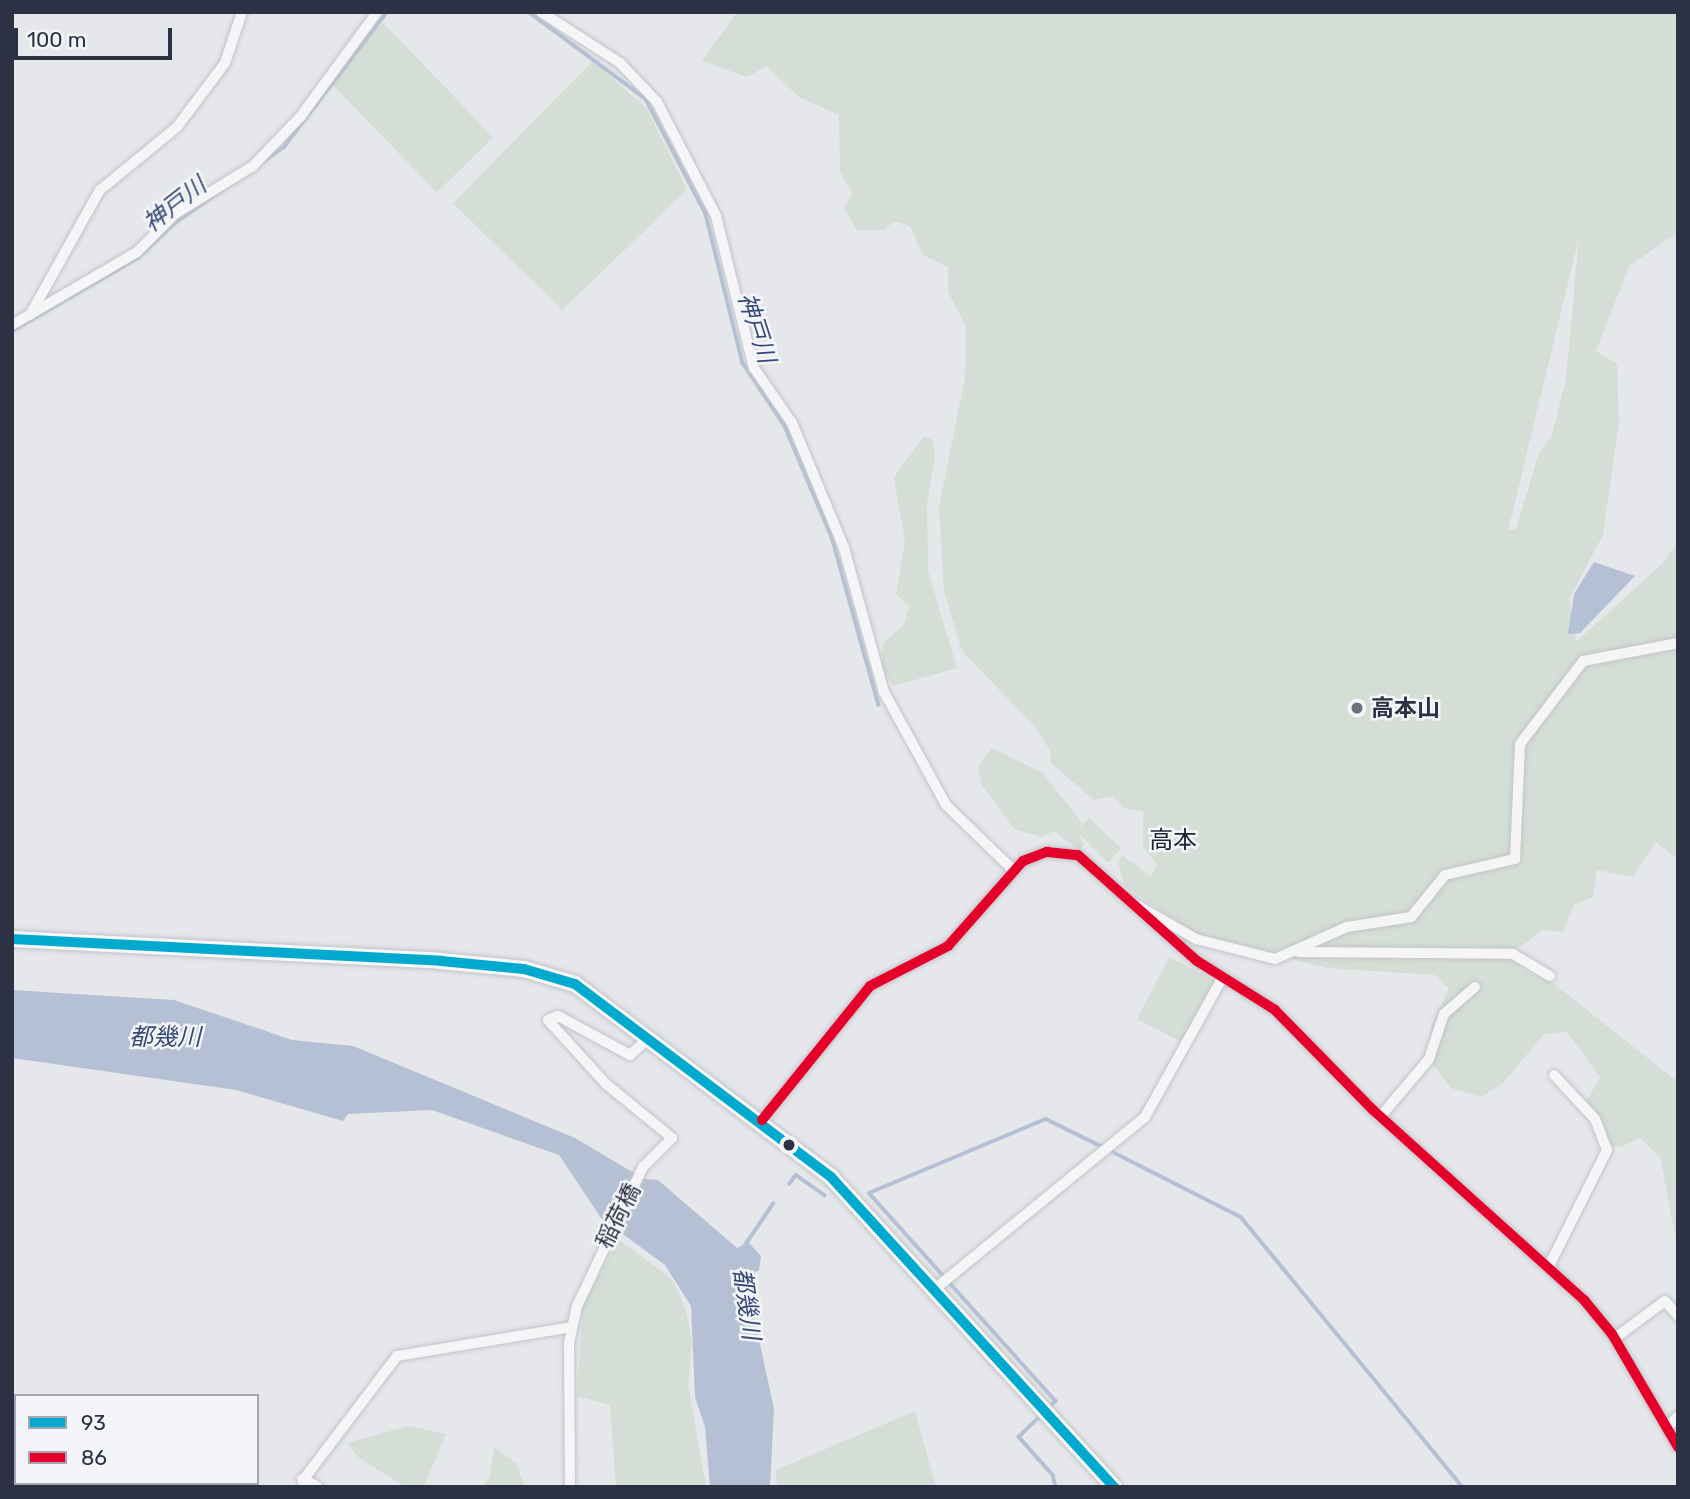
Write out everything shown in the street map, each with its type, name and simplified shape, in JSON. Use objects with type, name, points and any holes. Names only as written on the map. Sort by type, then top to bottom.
[{"type":"main road","points":[[12,939],[524,969],[575,984],[650,1036],[762,1121],[870,1214],[1114,1487]]},
{"type":"street","points":[[30,315],[100,190],[177,127],[225,63],[242,12]]},
{"type":"street","points":[[12,325],[137,253],[175,214],[253,166],[301,116],[377,12]]},
{"type":"street","points":[[541,12],[620,63],[657,102],[716,216],[754,368],[792,423],[844,548],[884,692],[946,805],[1013,870]]},
{"type":"street","points":[[1128,900],[1196,939],[1275,959],[1347,927],[1411,917],[1445,875],[1515,859],[1517,763],[1531,727],[1583,661],[1678,643]]},
{"type":"street","points":[[762,1121],[870,986],[948,946],[1013,870],[1035,855],[1069,852],[1103,872],[1128,900],[1223,977],[1275,1010],[1380,1117],[1549,1266],[1615,1338],[1678,1447]]},
{"type":"street","points":[[1298,951],[1513,954],[1550,975]]},
{"type":"street","points":[[936,1289],[1146,1117],[1223,977]]},
{"type":"street","points":[[1380,1117],[1429,1059],[1444,1014],[1475,987]]},
{"type":"street","name":"稲荷橋","points":[[570,1487],[572,1327],[594,1264],[643,1167],[670,1145],[671,1136],[606,1084],[548,1020],[558,1016],[630,1055],[650,1036]]},
{"type":"street","points":[[1549,1266],[1607,1150],[1595,1119],[1553,1075]]},
{"type":"street","points":[[1615,1338],[1665,1301],[1678,1316]]},
{"type":"street","points":[[316,1487],[303,1480],[397,1356],[572,1327]]},
{"type":"street","points":[[1667,1428],[1678,1416]]},
{"type":"shaded area","points":[[737,12],[1678,12],[1678,232],[1629,266],[1596,351],[1617,364],[1619,422],[1603,535],[1569,599],[1576,642],[1660,566],[1678,542],[1678,859],[1656,842],[1633,877],[1597,870],[1593,897],[1574,904],[1563,932],[1543,930],[1517,949],[1521,969],[1554,984],[1678,1082],[1678,1249],[1660,1157],[1640,1138],[1621,1147],[1606,1145],[1581,1111],[1600,1077],[1567,1032],[1544,1034],[1503,1083],[1481,1097],[1451,1088],[1432,1063],[1431,1026],[1449,988],[1435,975],[1327,968],[1198,936],[1125,886],[1118,863],[1122,855],[1151,877],[1157,864],[1143,847],[1143,812],[1123,808],[1113,796],[1094,800],[1051,763],[1050,750],[1034,726],[962,651],[944,591],[939,507],[965,377],[966,326],[948,292],[948,267],[922,254],[910,226],[893,221],[885,230],[857,230],[844,209],[852,193],[840,172],[839,115],[799,97],[766,66],[747,77],[702,61]],"holes":[[[1579,237],[1566,379],[1552,435],[1539,453],[1516,529],[1508,531]]]},
{"type":"shaded area","points":[[383,23],[493,137],[437,192],[326,78]]},
{"type":"shaded area","points":[[593,61],[647,109],[687,190],[562,310],[453,203]]},
{"type":"shaded area","points":[[924,436],[932,440],[935,454],[927,502],[928,571],[957,668],[893,686],[882,666],[883,643],[904,625],[909,606],[896,594],[905,541],[894,477]]},
{"type":"shaded area","points":[[992,748],[1043,773],[1082,823],[1076,831],[1089,818],[1121,848],[1108,863],[1077,832],[1084,844],[1079,850],[1054,831],[1042,837],[1014,829],[982,785],[978,766]]},
{"type":"shaded area","points":[[1169,957],[1214,980],[1183,1043],[1137,1019]]},
{"type":"shaded area","points":[[619,1240],[672,1279],[686,1310],[692,1341],[688,1386],[706,1487],[616,1487],[610,1405],[577,1396],[583,1303]]},
{"type":"shaded area","points":[[915,1411],[936,1487],[777,1487],[776,1470]]},
{"type":"shaded area","points":[[408,1426],[446,1434],[425,1484],[429,1487],[405,1487],[358,1457],[348,1443]]},
{"type":"shaded area","points":[[494,1447],[516,1463],[525,1487],[482,1487],[490,1477]]},
{"type":"water","points":[[1594,562],[1635,576],[1580,633],[1568,634],[1574,594]]},
{"type":"water","name":"都幾川","points":[[12,990],[174,1000],[292,1040],[353,1046],[575,1138],[644,1179],[658,1180],[737,1248],[748,1242],[761,1256],[759,1270],[746,1279],[774,1409],[770,1487],[710,1487],[705,1427],[695,1397],[691,1306],[665,1265],[601,1218],[559,1155],[432,1110],[348,1114],[343,1121],[236,1090],[12,1058]]},
{"type":"waterway","name":"神戸川","points":[[12,331],[138,258],[175,223],[284,147],[387,12]]},
{"type":"waterway","name":"神戸川","points":[[529,12],[646,99],[706,214],[743,363],[785,426],[832,537],[879,705]]},
{"type":"waterway","points":[[869,1193],[1046,1119],[1109,1150],[1241,1217],[1463,1487]]},
{"type":"waterway","points":[[789,1184],[796,1175],[825,1195]]},
{"type":"waterway","points":[[870,1194],[1056,1401],[1048,1409]]},
{"type":"waterway","points":[[745,1245],[773,1204]]},
{"type":"waterway","points":[[1043,1414],[1019,1437],[1053,1475],[1056,1487]]},
{"type":"transit line","name":"86","points":[[762,1120],[870,986],[948,946],[1023,861],[1047,852],[1078,855],[1197,961],[1275,1010],[1373,1110],[1584,1300],[1612,1334],[1678,1447]]},
{"type":"transit line","name":"93","points":[[12,939],[441,961],[524,969],[575,984],[831,1177],[1114,1487]]},
{"type":"place","name":"高本山","points":[[1357,708]]},
{"type":"district","name":"高本","points":[[1173,841]]}]
